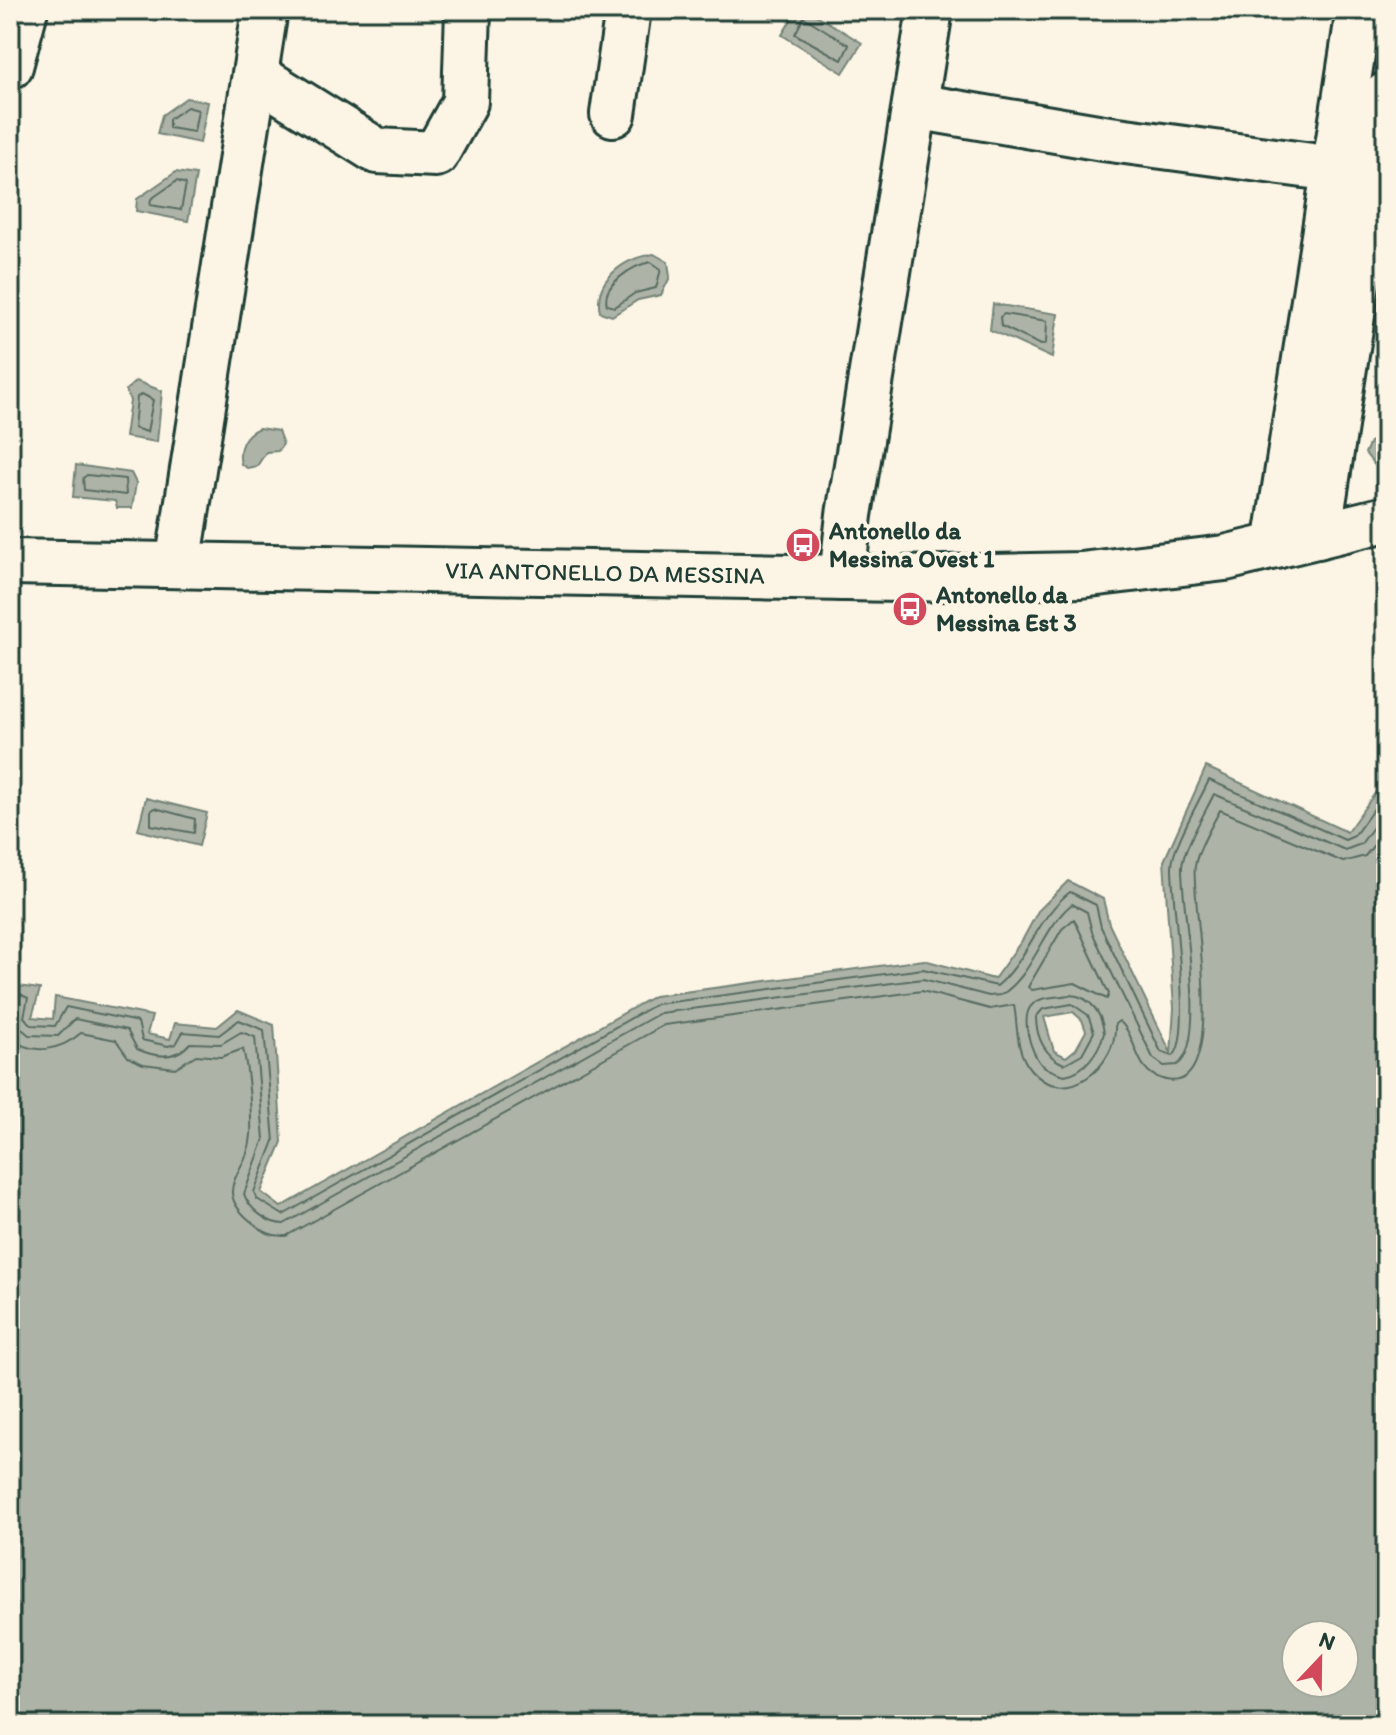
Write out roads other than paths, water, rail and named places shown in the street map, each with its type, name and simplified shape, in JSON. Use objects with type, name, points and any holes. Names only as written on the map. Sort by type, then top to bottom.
[{"type":"main road","points":[[10,66],[25,10]]},
{"type":"main road","points":[[178,565],[265,10]]},
{"type":"main road","points":[[255,75],[377,151],[436,154],[465,102],[468,10]]},
{"type":"main road","points":[[613,114],[628,10]]},
{"type":"main road","points":[[842,578],[930,10]]},
{"type":"main road","points":[[1276,546],[1359,10]]},
{"type":"main road","points":[[1318,536],[1386,95]]},
{"type":"main road","points":[[915,106],[1103,138],[1334,169]]},
{"type":"main road","name":"VIA ANTONELLO DA MESSINA","points":[[10,562],[842,578],[1081,575],[1225,558],[1386,519]]},
{"type":"water","points":[[797,10],[808,10],[862,43],[843,73],[782,35]]},
{"type":"water","points":[[186,98],[208,102],[200,143],[157,134],[162,115]]},
{"type":"water","points":[[176,172],[196,175],[188,221],[136,211],[137,199]]},
{"type":"water","points":[[654,254],[668,262],[670,277],[661,295],[638,300],[612,316],[600,312],[601,290],[613,272],[632,260]]},
{"type":"water","points":[[993,304],[1058,314],[1052,358],[990,330]]},
{"type":"water","points":[[136,381],[162,391],[157,442],[125,437],[130,401],[126,390]]},
{"type":"water","points":[[259,428],[278,431],[283,444],[278,451],[266,452],[257,466],[247,468],[241,464],[241,447],[249,434]]},
{"type":"water","points":[[1386,434],[1386,468],[1377,468],[1365,453],[1370,442]]},
{"type":"water","points":[[76,465],[131,473],[136,483],[132,508],[117,508],[115,501],[73,497]]},
{"type":"water","points":[[1206,767],[1347,832],[1386,778],[1386,1725],[10,1725],[10,962],[20,964],[18,986],[40,989],[32,1017],[53,1019],[55,997],[152,1016],[147,1034],[170,1039],[175,1023],[217,1027],[238,1010],[274,1025],[282,1142],[261,1192],[281,1207],[654,996],[924,960],[994,979],[1023,939],[1038,911],[1068,881],[1103,899],[1109,924],[1171,1053],[1174,1008],[1164,861]],"holes":[[[1073,1012],[1082,1020],[1086,1031],[1076,1049],[1066,1057],[1054,1051],[1044,1017]]]},
{"type":"water","points":[[146,798],[207,813],[199,846],[138,830]]},
{"type":"place","name":"Antonello da Messina Ovest 1","points":[[803,545]]},
{"type":"place","name":"Antonello da Messina Est 3","points":[[910,609]]}]
